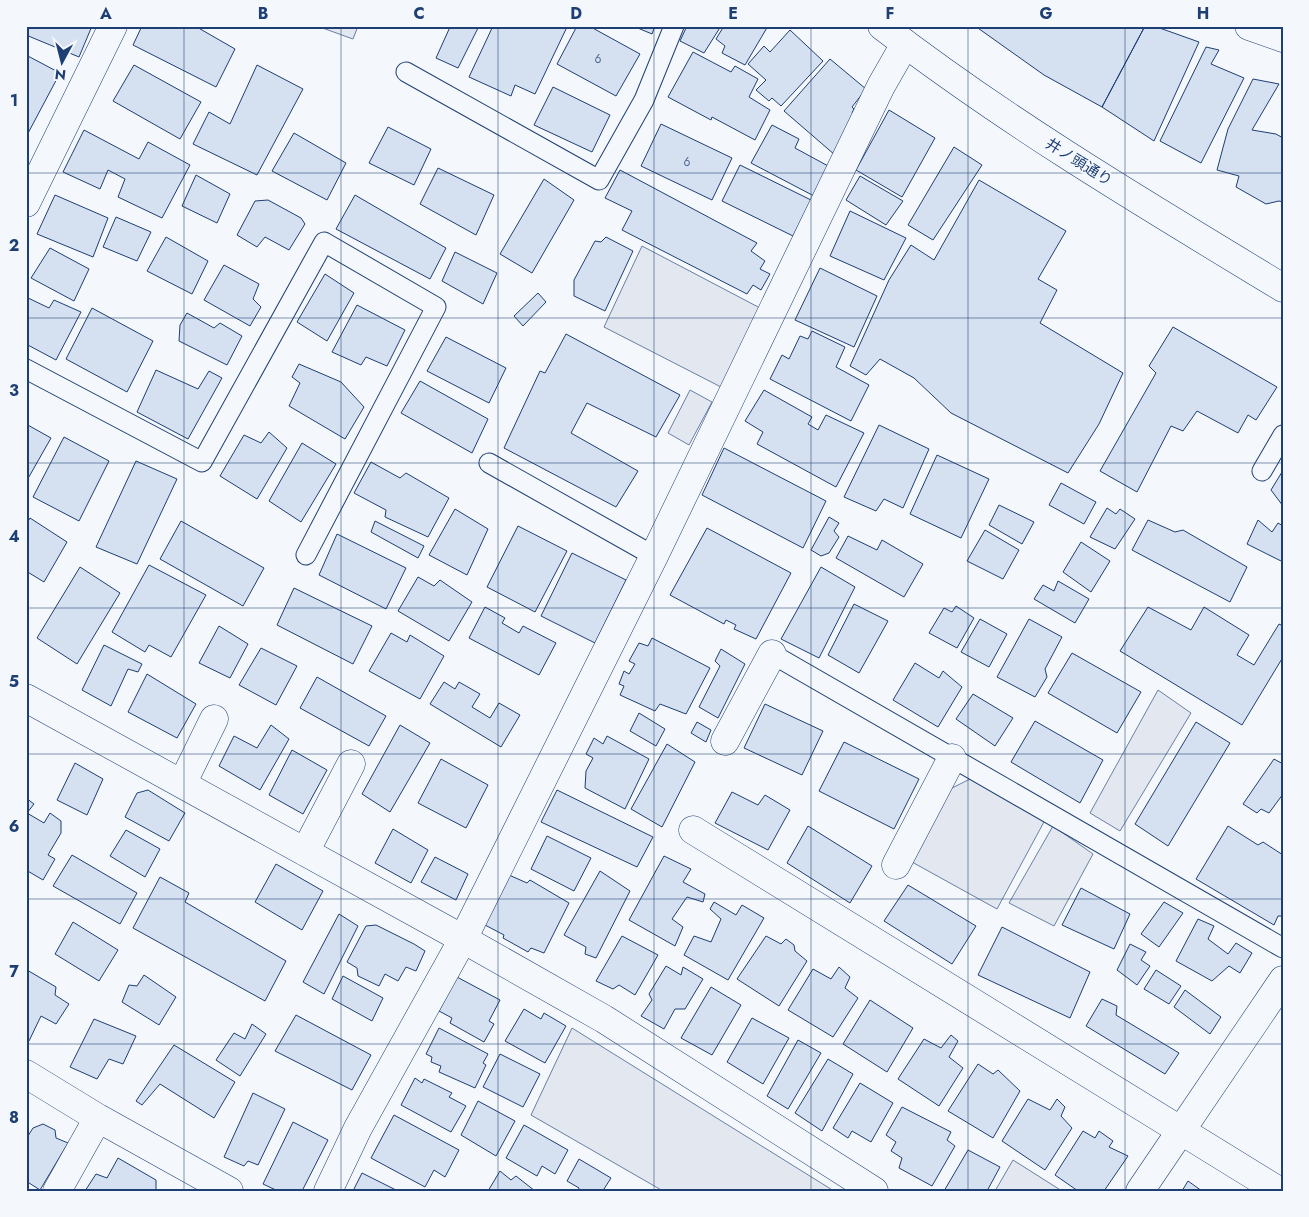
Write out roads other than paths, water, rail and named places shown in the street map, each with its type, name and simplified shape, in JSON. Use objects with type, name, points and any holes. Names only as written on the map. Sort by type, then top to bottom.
[{"type":"street","points":[[26,203],[113,26]]},
{"type":"street","name":"井ノ頭通り","points":[[882,26],[959,84],[1048,142],[1283,288]]},
{"type":"street","points":[[1249,26],[1283,38]]},
{"type":"street","points":[[328,1191],[358,1128],[463,939],[654,556],[881,86],[905,44]]},
{"type":"street","points":[[725,741],[772,654]]},
{"type":"street","points":[[26,698],[604,1019],[874,1191]]},
{"type":"street","points":[[182,784],[214,719]]},
{"type":"street","points":[[896,865],[952,758]]},
{"type":"street","points":[[306,852],[351,764]]},
{"type":"street","points":[[693,830],[1279,1191]]},
{"type":"street","points":[[1140,1191],[1283,980]]},
{"type":"street","points":[[26,1074],[98,1118],[229,1191]]},
{"type":"street","points":[[57,1191],[98,1118]]},
{"type":"lane","points":[[406,72],[600,180],[644,100],[674,26]]},
{"type":"lane","points":[[26,369],[202,462],[324,242],[436,308],[306,555]]},
{"type":"lane","points":[[1262,470],[1283,435]]},
{"type":"lane","points":[[489,463],[654,556]]},
{"type":"lane","points":[[772,654],[1283,948]]}]
